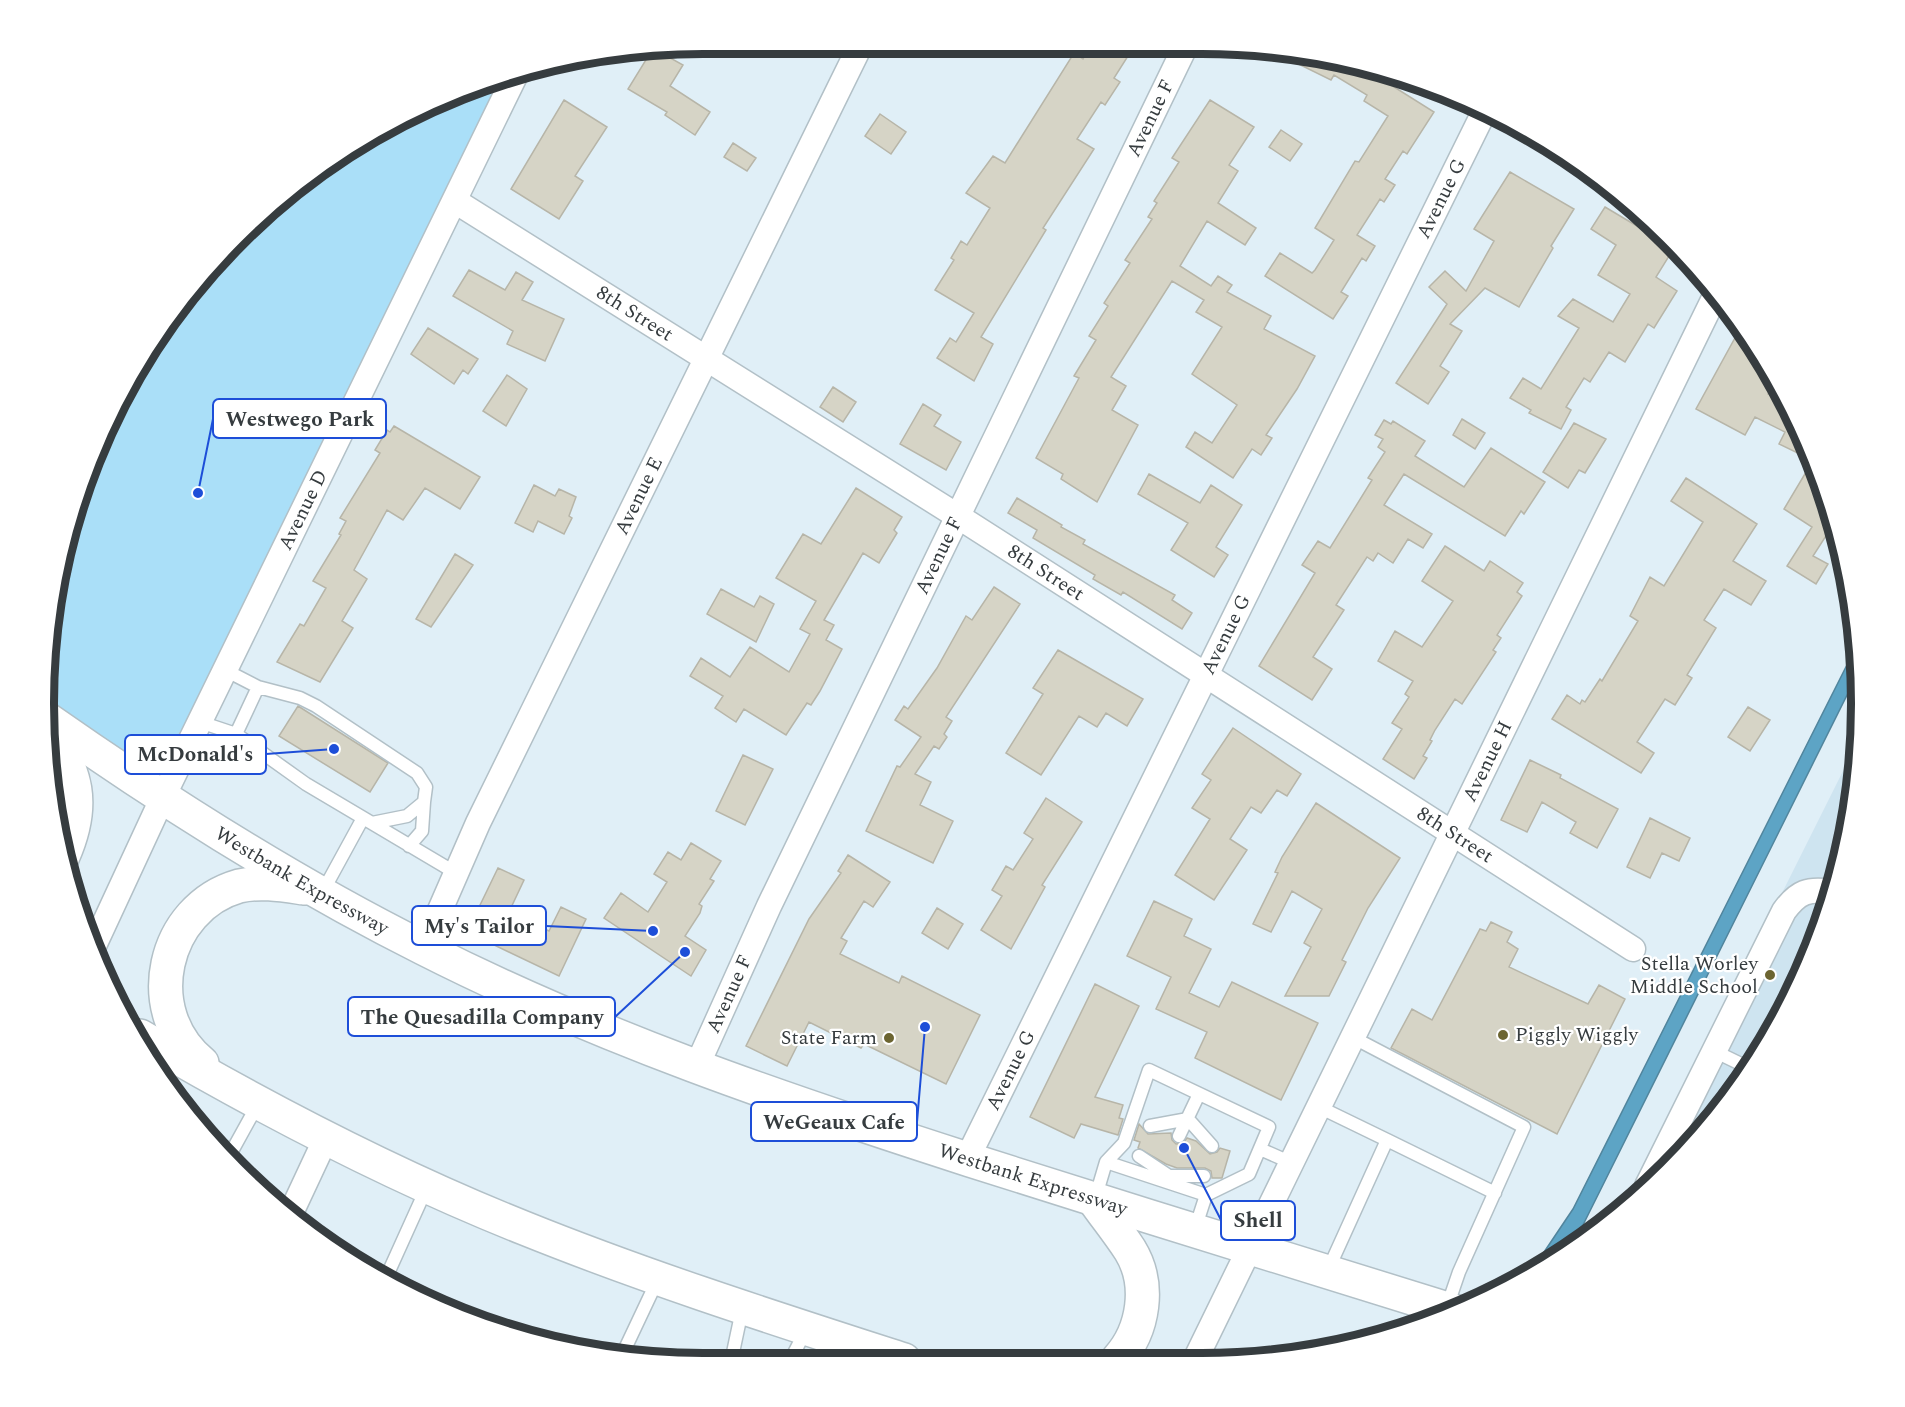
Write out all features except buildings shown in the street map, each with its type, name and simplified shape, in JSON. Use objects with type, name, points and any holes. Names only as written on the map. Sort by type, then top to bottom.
[{"type":"highway","name":"Westbank Expressway","points":[[54,724],[162,799],[318,892],[423,948],[568,1016],[696,1068],[839,1119],[1442,1307]]},
{"type":"highway","points":[[55,739],[64,753],[76,792],[76,815],[68,839]]},
{"type":"highway","points":[[249,1099],[194,1056],[175,1030],[168,1005],[167,960],[176,935],[191,915],[208,901],[240,886],[270,884],[318,892]]},
{"type":"highway","points":[[149,1041],[249,1099],[326,1138],[523,1228],[742,1308],[882,1353]]},
{"type":"highway","points":[[1094,1200],[1131,1252],[1142,1281],[1143,1311],[1132,1339],[1122,1353]]},
{"type":"street","name":"Avenue E","points":[[423,948],[478,823],[856,54]]},
{"type":"street","name":"Avenue F","points":[[696,1068],[769,906],[1182,54]]},
{"type":"street","name":"Avenue D","points":[[98,938],[162,799],[513,83]]},
{"type":"street","name":"Avenue G","points":[[967,1159],[1481,117]]},
{"type":"street","name":"8th Street","points":[[455,201],[959,517],[1633,948]]},
{"type":"street","name":"Avenue H","points":[[1198,1353],[1712,302]]},
{"type":"street","points":[[1656,1168],[1784,911],[1794,897],[1808,889],[1823,891]]},
{"type":"street","points":[[294,1207],[326,1138]]},
{"type":"lane","points":[[225,670],[258,687],[300,698],[367,738],[417,773],[426,787],[422,831],[409,846]]},
{"type":"lane","points":[[236,734],[258,687]]},
{"type":"lane","points":[[200,722],[236,734],[306,783],[456,873]]},
{"type":"lane","points":[[318,892],[368,821],[407,816],[424,802]]},
{"type":"lane","points":[[1354,1038],[1524,1127],[1459,1272],[1453,1302]]},
{"type":"lane","points":[[1714,1051],[1742,1064]]},
{"type":"lane","points":[[1094,1200],[1106,1162],[1124,1143],[1149,1070],[1269,1127],[1249,1174],[1206,1195],[1194,1230]]},
{"type":"lane","points":[[1179,1136],[1199,1094]]},
{"type":"lane","points":[[233,1152],[249,1099]]},
{"type":"lane","points":[[1319,1107],[1495,1193]]},
{"type":"lane","points":[[1150,1126],[1188,1119]]},
{"type":"lane","points":[[1164,1131],[1188,1119]]},
{"type":"lane","points":[[1188,1119],[1198,1141]]},
{"type":"lane","points":[[1188,1119],[1212,1146]]},
{"type":"lane","points":[[1327,1272],[1388,1140]]},
{"type":"lane","points":[[1260,1149],[1292,1163]]},
{"type":"lane","points":[[1139,1156],[1206,1195]]},
{"type":"lane","points":[[1154,1161],[1168,1174]]},
{"type":"lane","points":[[1106,1162],[1168,1174],[1204,1176]]},
{"type":"lane","points":[[1168,1174],[1188,1171]]},
{"type":"lane","points":[[388,1271],[427,1186]]},
{"type":"lane","points":[[626,1348],[659,1277]]},
{"type":"lane","points":[[732,1353],[742,1308]]},
{"type":"lane","points":[[794,1353],[807,1329]]},
{"type":"shaded area","points":[[512,83],[162,799],[55,727],[55,661],[66,577],[88,495],[121,416],[163,343],[188,308],[244,244],[275,215],[343,163],[379,141],[455,103]]},
{"type":"shaded area","points":[[1850,659],[1851,688],[1580,1231],[1541,1257],[1573,1209]]},
{"type":"shaded area","name":"Stella Worley Middle School","points":[[1848,760],[1839,830],[1829,872],[1802,952],[1784,991],[1742,1064],[1717,1099],[1690,1132],[1635,1188]]},
{"type":"place","name":"Westwego Park","points":[[198,493]]},
{"type":"place","name":"McDonald's","points":[[334,749]]},
{"type":"place","name":"My's Tailor","points":[[653,931]]},
{"type":"place","name":"The Quesadilla Company","points":[[685,952]]},
{"type":"place","name":"Stella Worley Middle School","points":[[1770,975]]},
{"type":"place","name":"WeGeaux Cafe","points":[[925,1027]]},
{"type":"place","name":"Piggly Wiggly","points":[[1503,1035]]},
{"type":"place","name":"State Farm","points":[[889,1038]]},
{"type":"place","name":"Shell","points":[[1184,1148]]}]
